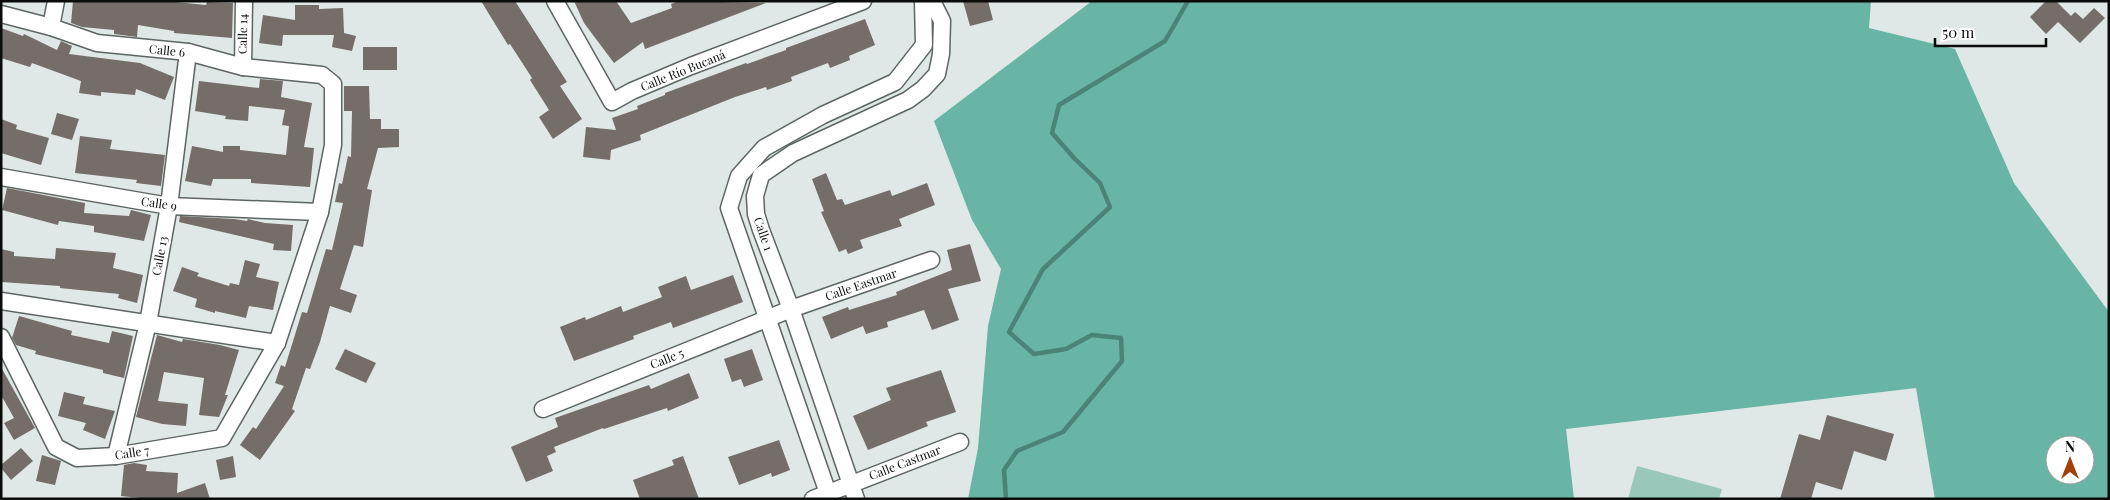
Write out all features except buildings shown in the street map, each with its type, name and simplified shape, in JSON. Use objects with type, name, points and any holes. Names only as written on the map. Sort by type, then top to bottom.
[{"type":"street","points":[[51,27],[56,1]]},
{"type":"street","name":"Calle 14","points":[[243,67],[244,1]]},
{"type":"street","name":"Calle Río Bucaná","points":[[554,1],[612,102],[691,66],[863,1]]},
{"type":"street","name":"Calle 1","points":[[829,496],[769,318],[729,208],[739,176],[764,148],[823,115],[895,82],[924,45],[923,1]]},
{"type":"street","name":"Calle 1","points":[[853,492],[756,214],[755,196],[761,175],[792,153],[908,100],[923,89],[937,74],[941,54],[942,21],[932,1]]},
{"type":"street","name":"Calle 6","points":[[1,14],[51,27],[97,43],[188,52],[243,67],[322,75],[333,84]]},
{"type":"street","name":"Calle 13","points":[[116,456],[148,323],[169,206],[188,52]]},
{"type":"street","name":"Calle 7","points":[[1,337],[56,447],[77,458],[116,456],[222,438],[277,343],[320,212],[333,145],[333,84]]},
{"type":"street","name":"Calle 9","points":[[1,177],[169,206],[320,212]]},
{"type":"street","name":"Calle Eastmar","points":[[791,310],[932,260]]},
{"type":"street","points":[[1,301],[277,343]]},
{"type":"street","name":"Calle 5","points":[[543,409],[791,310]]},
{"type":"street","name":"Calle Castmar","points":[[812,499],[853,492],[960,442]]},
{"type":"green space","points":[[1092,1],[1871,1],[1869,28],[1955,49],[2014,183],[2109,312],[2109,499],[1935,499],[1916,388],[1566,429],[1574,499],[968,499],[978,448],[988,326],[1001,269],[972,220],[934,121]]},
{"type":"green space","points":[[1637,466],[1722,489],[1719,499],[1628,499]]},
{"type":"waterway","points":[[1006,499],[1004,470],[1017,451],[1063,432],[1122,361],[1121,338],[1092,335],[1066,349],[1034,354],[1009,332],[1043,269],[1110,207],[1100,183],[1052,133],[1059,105],[1165,41],[1188,1]]}]
